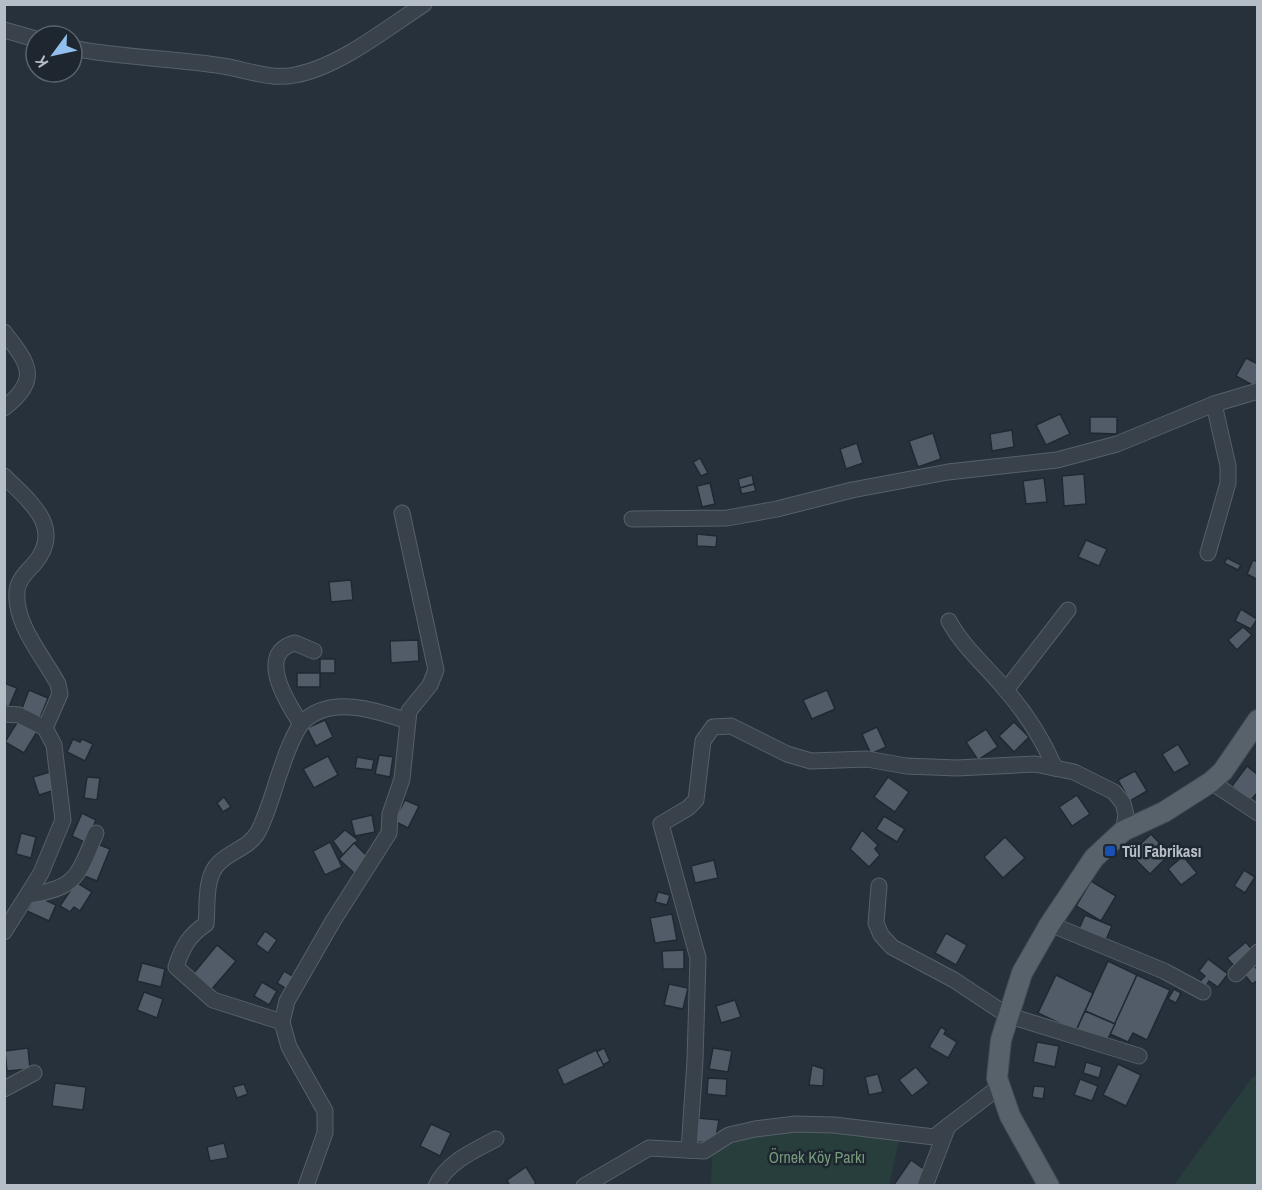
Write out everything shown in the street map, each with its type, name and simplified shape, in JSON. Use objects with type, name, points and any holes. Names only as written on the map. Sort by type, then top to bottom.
[{"type":"main road","points":[[1049,1185],[1010,1116],[999,1087],[998,1054],[1006,1015],[1022,973],[1050,924],[1094,858],[1123,831],[1164,812],[1211,782],[1223,771],[1257,720]]},
{"type":"street","points":[[84,50],[108,55],[222,66],[278,77],[297,75],[348,53],[424,4]]},
{"type":"street","points":[[4,30],[24,36]]},
{"type":"street","points":[[4,332],[26,361],[28,372],[25,388],[4,408]]},
{"type":"street","points":[[632,519],[727,518],[777,509],[852,490],[948,472],[1057,460],[1117,444],[1214,404],[1257,391]]},
{"type":"street","points":[[1208,553],[1228,483],[1228,466],[1214,404]]},
{"type":"street","points":[[4,476],[30,502],[46,529],[47,540],[41,555],[20,580],[17,590],[21,619],[58,684],[60,694],[45,728]]},
{"type":"street","points":[[306,1185],[325,1133],[325,1111],[289,1047],[282,1022],[287,1001],[333,921],[389,833],[390,814],[404,770],[409,711],[430,685],[436,670],[402,513]]},
{"type":"street","points":[[1006,690],[1068,610]]},
{"type":"street","points":[[949,621],[957,637],[1006,690],[1049,754],[1055,768]]},
{"type":"street","points":[[301,724],[279,684],[277,659],[283,649],[295,643],[314,651]]},
{"type":"street","points":[[282,1022],[213,1000],[176,968],[182,948],[193,932],[206,924],[211,875],[219,863],[236,853],[256,835],[301,724],[314,714],[343,707],[371,708],[407,721]]},
{"type":"street","points":[[4,714],[19,715],[45,728],[54,745],[63,820],[41,873],[4,932]]},
{"type":"street","points":[[688,1150],[695,1060],[698,958],[661,824],[688,808],[696,800],[703,741],[713,727],[731,726],[787,754],[811,761],[867,759],[906,766],[957,768],[1035,764],[1074,772],[1114,792],[1123,803],[1126,815],[1123,831]]},
{"type":"street","points":[[1211,782],[1257,813]]},
{"type":"street","points":[[28,895],[49,892],[71,882],[96,833]]},
{"type":"street","points":[[879,886],[876,923],[884,940],[972,991],[1006,1015],[1139,1056]]},
{"type":"street","points":[[1050,924],[1164,971],[1203,992]]},
{"type":"street","points":[[1236,974],[1257,952]]},
{"type":"street","points":[[4,1089],[34,1073]]},
{"type":"street","points":[[585,1185],[649,1148],[704,1151],[729,1135],[796,1124],[934,1137],[999,1087]]},
{"type":"street","points":[[925,1185],[948,1126]]},
{"type":"street","points":[[436,1185],[449,1168],[465,1156],[496,1139]]},
{"type":"green space","points":[[1257,1074],[1257,1185],[1174,1185],[1251,1079]]},
{"type":"green space","name":"Örnek Köy Parkı","points":[[810,1128],[899,1140],[889,1185],[711,1186],[712,1156],[731,1137]]},
{"type":"building","points":[[1246,358],[1258,364],[1258,380],[1254,386],[1236,376]]},
{"type":"building","points":[[1060,414],[1070,434],[1046,445],[1036,425]]},
{"type":"building","points":[[1090,417],[1117,417],[1117,434],[1090,433]]},
{"type":"building","points":[[1012,430],[1014,447],[992,451],[990,434]]},
{"type":"building","points":[[933,433],[941,459],[918,467],[909,441]]},
{"type":"building","points":[[857,443],[863,463],[846,469],[840,449]]},
{"type":"building","points":[[700,458],[708,473],[701,476],[693,462]]},
{"type":"building","points":[[1084,474],[1086,504],[1064,506],[1062,476]]},
{"type":"building","points":[[752,475],[754,484],[740,488],[738,479]]},
{"type":"building","points":[[1044,478],[1047,502],[1026,504],[1023,481]]},
{"type":"building","points":[[710,483],[715,504],[702,507],[697,486]]},
{"type":"building","points":[[754,484],[756,491],[742,494],[740,488]]},
{"type":"building","points":[[697,534],[717,536],[716,547],[697,546]]},
{"type":"building","points":[[1086,540],[1107,549],[1099,566],[1078,557]]},
{"type":"building","points":[[1227,558],[1241,565],[1238,570],[1224,563]]},
{"type":"building","points":[[1253,560],[1258,562],[1258,580],[1247,574]]},
{"type":"building","points":[[351,580],[353,600],[331,602],[329,582]]},
{"type":"building","points":[[1241,609],[1257,619],[1251,629],[1235,621]]},
{"type":"building","points":[[1243,627],[1252,635],[1237,650],[1228,640]]},
{"type":"building","points":[[418,640],[419,661],[391,663],[390,641]]},
{"type":"building","points":[[320,659],[335,659],[335,673],[320,673]]},
{"type":"building","points":[[297,673],[320,673],[320,687],[297,687]]},
{"type":"building","points":[[4,683],[17,688],[9,707],[4,705]]},
{"type":"building","points":[[29,690],[48,698],[40,718],[21,711]]},
{"type":"building","points":[[827,690],[835,709],[812,719],[803,700]]},
{"type":"building","points":[[325,720],[333,737],[316,746],[307,728]]},
{"type":"building","points":[[18,721],[37,732],[24,753],[5,742]]},
{"type":"building","points":[[1014,722],[1029,737],[1014,752],[999,736]]},
{"type":"building","points":[[877,727],[886,747],[871,754],[862,734]]},
{"type":"building","points":[[986,729],[998,747],[978,760],[966,742]]},
{"type":"building","points":[[73,739],[80,742],[82,739],[93,744],[85,761],[67,752]]},
{"type":"building","points":[[1178,744],[1190,764],[1174,773],[1162,754]]},
{"type":"building","points":[[379,755],[393,757],[390,777],[375,774]]},
{"type":"building","points":[[328,756],[338,775],[314,788],[303,769]]},
{"type":"building","points":[[357,757],[374,760],[372,770],[355,768]]},
{"type":"building","points":[[1247,766],[1258,775],[1258,792],[1250,801],[1232,786]]},
{"type":"building","points":[[1135,771],[1147,791],[1130,801],[1118,780]]},
{"type":"building","points":[[50,772],[55,790],[39,795],[33,777]]},
{"type":"building","points":[[87,777],[100,778],[97,800],[84,798]]},
{"type":"building","points":[[888,777],[909,792],[895,812],[874,797]]},
{"type":"building","points":[[1077,795],[1090,814],[1072,826],[1059,807]]},
{"type":"building","points":[[224,797],[231,807],[223,812],[217,803]]},
{"type":"building","points":[[405,800],[419,806],[408,828],[394,821]]},
{"type":"building","points":[[82,813],[96,820],[86,843],[72,836]]},
{"type":"building","points":[[372,815],[375,832],[355,836],[351,820]]},
{"type":"building","points":[[884,816],[905,829],[897,842],[876,829]]},
{"type":"building","points":[[345,830],[358,840],[343,855],[333,841]]},
{"type":"building","points":[[862,830],[878,845],[875,849],[880,855],[869,867],[850,849]]},
{"type":"building","points":[[21,833],[36,837],[31,858],[16,854]]},
{"type":"building","points":[[1151,834],[1170,854],[1150,874],[1130,854]]},
{"type":"building","points":[[1005,837],[1025,858],[1003,878],[984,857]]},
{"type":"building","points":[[330,842],[342,867],[325,875],[313,851]]},
{"type":"building","points":[[95,843],[110,849],[97,881],[82,875]]},
{"type":"building","points":[[354,843],[370,859],[355,874],[339,859]]},
{"type":"building","points":[[1183,856],[1197,873],[1181,885],[1168,869]]},
{"type":"building","points":[[714,860],[718,878],[695,883],[691,866]]},
{"type":"building","points":[[1244,870],[1255,877],[1245,893],[1234,886]]},
{"type":"building","points":[[1091,881],[1116,896],[1101,921],[1076,906]]},
{"type":"building","points":[[76,882],[92,892],[80,911],[74,907],[70,912],[60,906]]},
{"type":"building","points":[[658,892],[670,895],[667,905],[655,902]]},
{"type":"building","points":[[39,897],[56,905],[49,921],[27,911],[33,899]]},
{"type":"building","points":[[672,914],[677,940],[655,943],[650,918]]},
{"type":"building","points":[[1085,915],[1112,926],[1105,942],[1078,931]]},
{"type":"building","points":[[265,931],[277,940],[268,953],[256,944]]},
{"type":"building","points":[[946,933],[967,945],[956,965],[935,953]]},
{"type":"building","points":[[1246,942],[1253,951],[1235,967],[1227,958]]},
{"type":"building","points":[[217,945],[236,961],[211,990],[193,974]]},
{"type":"building","points":[[684,950],[684,969],[663,969],[662,951]]},
{"type":"building","points":[[1208,959],[1228,974],[1218,987],[1209,981],[1206,986],[1200,981],[1205,976],[1199,971]]},
{"type":"building","points":[[1108,961],[1137,975],[1115,1024],[1085,1011]]},
{"type":"building","points":[[142,963],[165,969],[161,987],[137,981]]},
{"type":"building","points":[[1254,966],[1258,970],[1258,980],[1252,984],[1244,974]]},
{"type":"building","points":[[284,971],[296,978],[288,990],[277,983]]},
{"type":"building","points":[[1056,975],[1093,993],[1076,1031],[1038,1013]]},
{"type":"building","points":[[1137,975],[1170,990],[1147,1040],[1133,1033],[1128,1042],[1110,1034]]},
{"type":"building","points":[[262,982],[277,991],[269,1005],[254,996]]},
{"type":"building","points":[[669,984],[688,988],[683,1009],[664,1005]]},
{"type":"building","points":[[1174,989],[1181,993],[1176,1003],[1168,999]]},
{"type":"building","points":[[144,992],[163,999],[157,1018],[137,1010]]},
{"type":"building","points":[[735,1000],[741,1017],[721,1023],[716,1006]]},
{"type":"building","points":[[1085,1011],[1115,1024],[1105,1045],[1076,1031]]},
{"type":"building","points":[[941,1027],[946,1030],[944,1034],[957,1042],[948,1058],[929,1047]]},
{"type":"building","points":[[1037,1042],[1059,1046],[1055,1067],[1033,1062]]},
{"type":"building","points":[[28,1048],[30,1069],[7,1071],[5,1051]]},
{"type":"building","points":[[604,1048],[610,1061],[603,1065],[596,1052]]},
{"type":"building","points":[[713,1048],[732,1051],[728,1072],[709,1069]]},
{"type":"building","points":[[596,1050],[604,1066],[564,1085],[557,1069]]},
{"type":"building","points":[[1086,1062],[1102,1067],[1099,1078],[1083,1073]]},
{"type":"building","points":[[1118,1064],[1141,1075],[1126,1106],[1103,1095]]},
{"type":"building","points":[[812,1065],[824,1069],[823,1086],[809,1085]]},
{"type":"building","points":[[916,1067],[929,1083],[912,1096],[899,1080]]},
{"type":"building","points":[[878,1074],[883,1092],[869,1095],[865,1077]]},
{"type":"building","points":[[708,1078],[727,1079],[726,1096],[707,1094]]},
{"type":"building","points":[[1080,1079],[1098,1086],[1092,1101],[1074,1095]]},
{"type":"building","points":[[55,1083],[86,1087],[83,1110],[52,1106]]},
{"type":"building","points":[[244,1084],[248,1094],[237,1098],[233,1087]]},
{"type":"building","points":[[1034,1086],[1045,1087],[1043,1099],[1032,1097]]},
{"type":"building","points":[[697,1118],[719,1120],[715,1143],[695,1142]]},
{"type":"building","points":[[431,1124],[451,1133],[440,1156],[420,1146]]},
{"type":"building","points":[[224,1143],[228,1158],[210,1161],[207,1147]]},
{"type":"building","points":[[911,1160],[928,1172],[918,1186],[893,1186]]},
{"type":"building","points":[[526,1167],[536,1183],[532,1186],[510,1186],[507,1180]]},
{"type":"place","name":"Tül Fabrikası","points":[[1110,851]]}]
